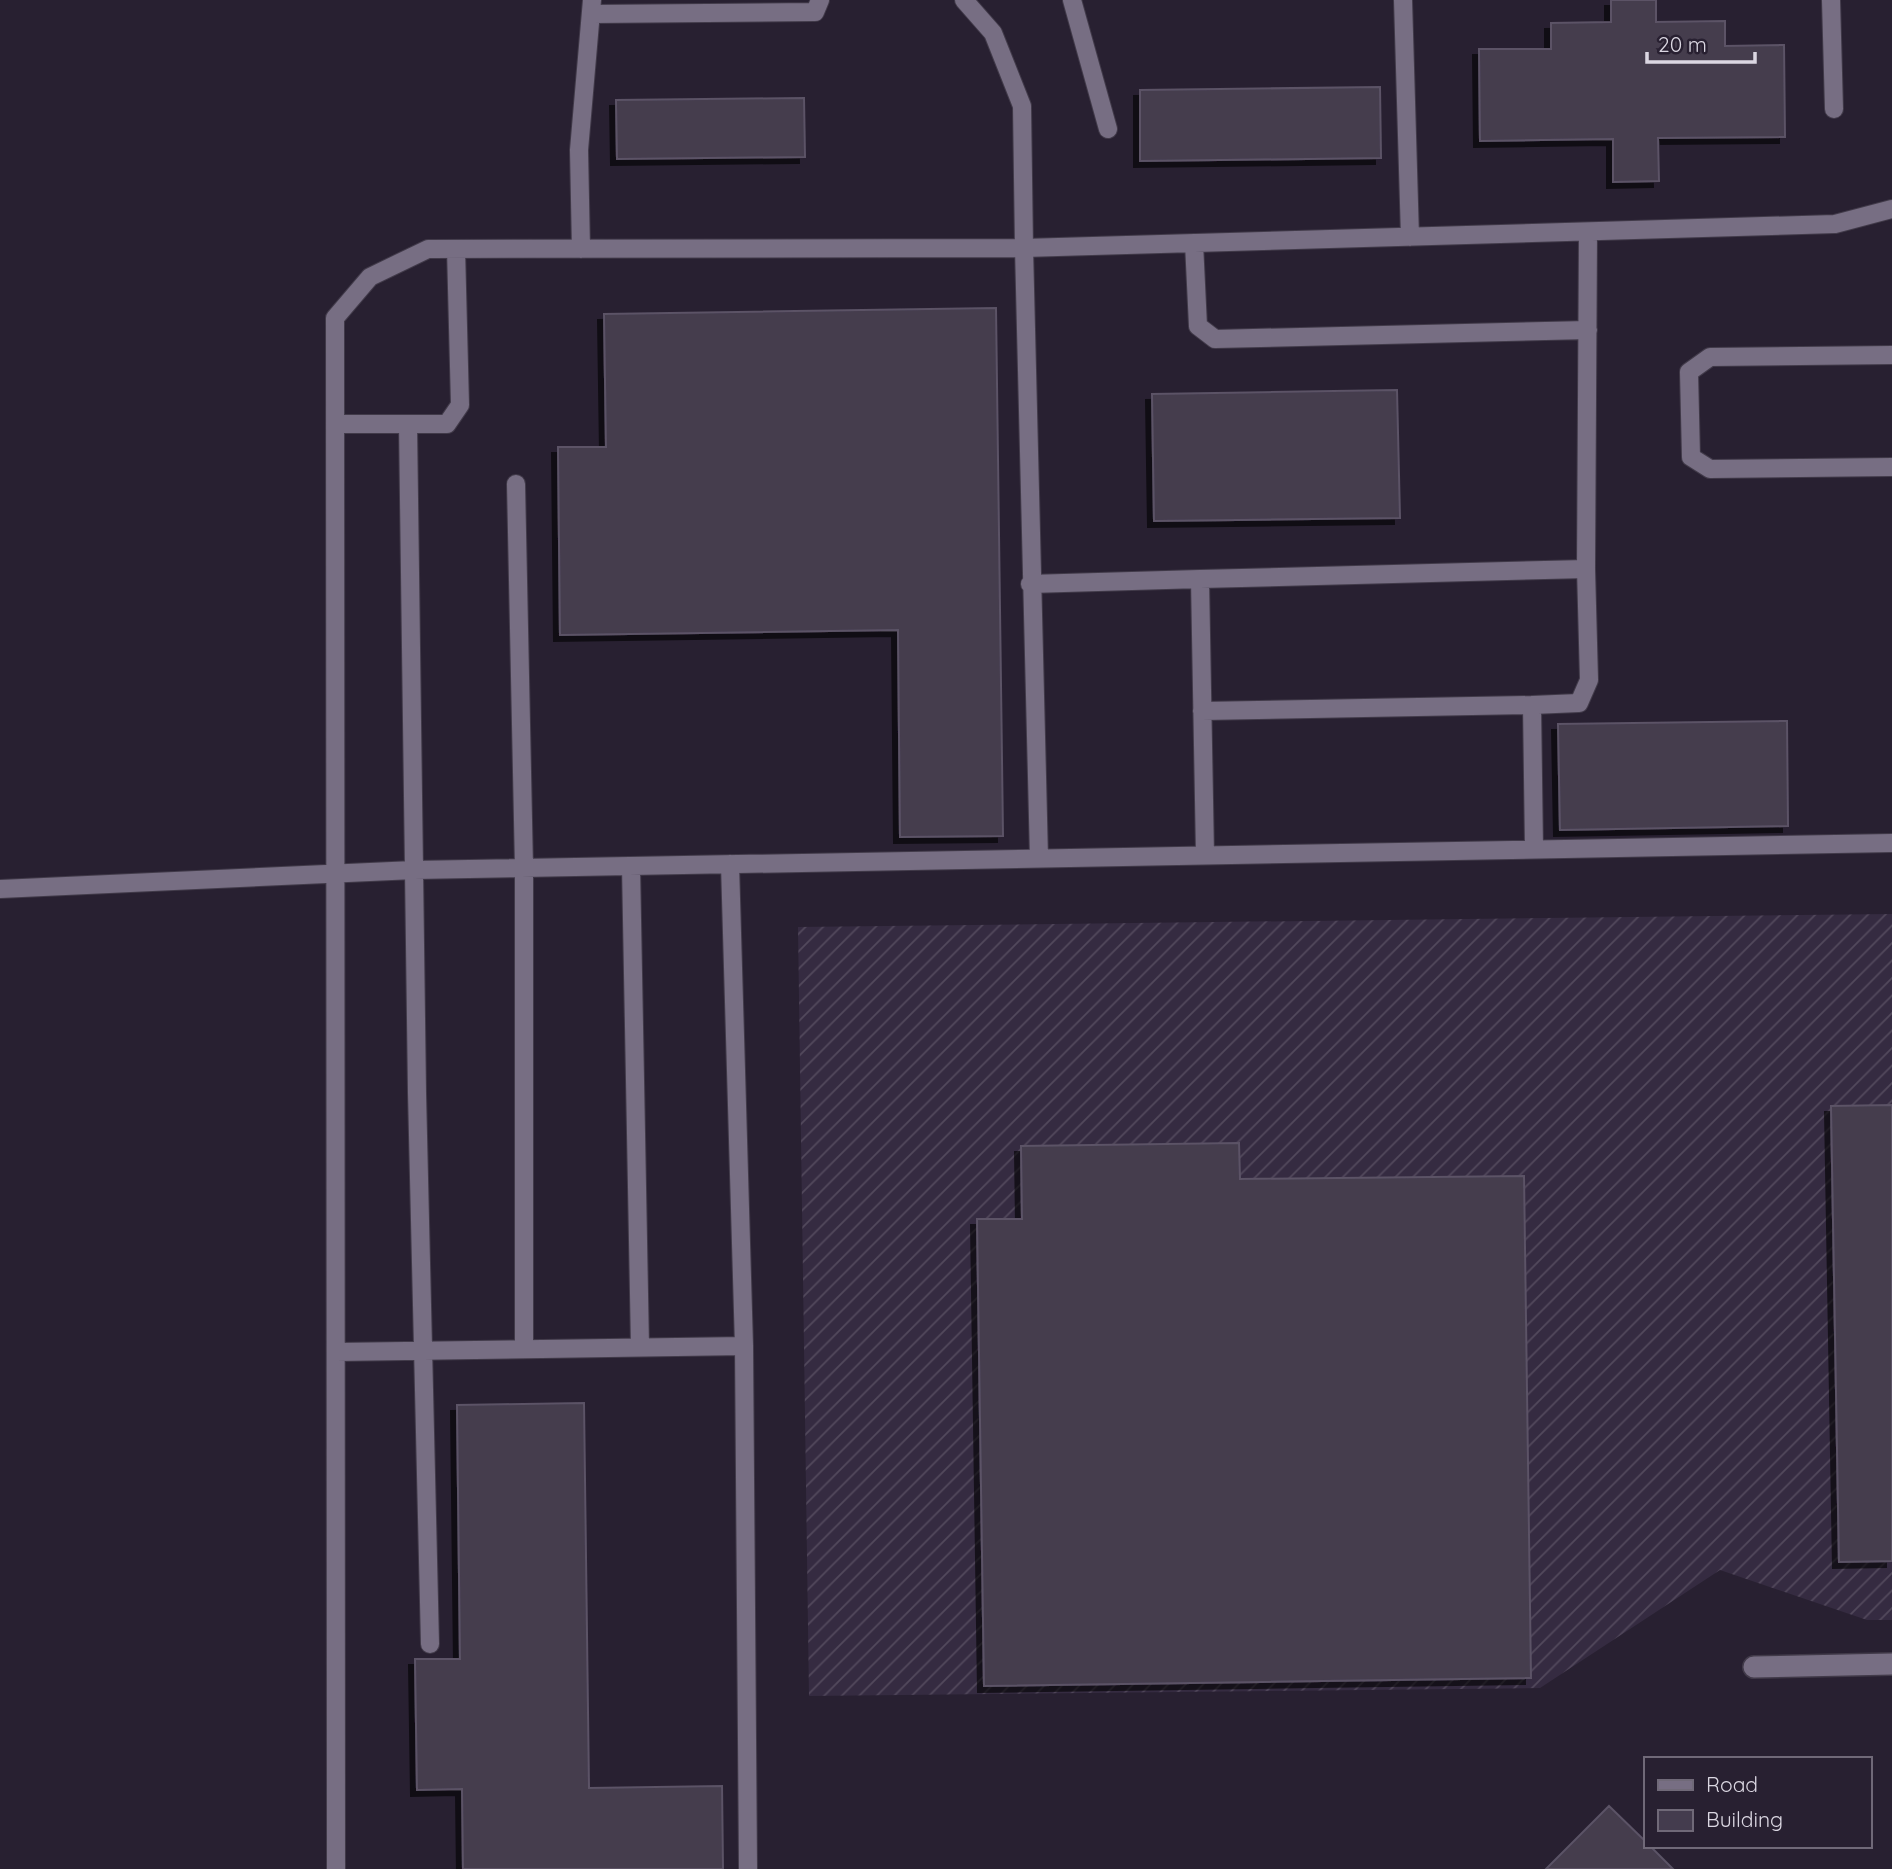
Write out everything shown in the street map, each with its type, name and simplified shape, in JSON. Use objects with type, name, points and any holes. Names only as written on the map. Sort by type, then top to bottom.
[{"type":"street","points":[[1754,1667],[1892,1664]]},
{"type":"lane","points":[[581,249],[579,150],[592,7],[815,12],[820,0]]},
{"type":"lane","points":[[964,0],[993,33],[1022,106],[1031,584],[1040,858]]},
{"type":"lane","points":[[1072,0],[1108,129]]},
{"type":"lane","points":[[1403,0],[1410,237]]},
{"type":"lane","points":[[1831,0],[1834,109]]},
{"type":"lane","points":[[336,1869],[335,318],[370,277],[428,249],[1024,248],[1835,224],[1892,209]]},
{"type":"lane","points":[[1202,711],[1579,703],[1590,680],[1587,569],[1588,232]]},
{"type":"lane","points":[[1194,243],[1198,326],[1215,338],[1588,330]]},
{"type":"lane","points":[[335,424],[447,424],[460,405],[456,250]]},
{"type":"lane","points":[[1892,355],[1710,357],[1689,372],[1691,457],[1710,469],[1892,467]]},
{"type":"lane","points":[[408,424],[430,1643]]},
{"type":"lane","points":[[516,484],[524,868],[524,1349]]},
{"type":"lane","points":[[1031,584],[1587,569]]},
{"type":"lane","points":[[1200,579],[1205,855]]},
{"type":"lane","points":[[1532,705],[1534,849]]},
{"type":"lane","points":[[0,889],[414,870],[1892,843]]},
{"type":"lane","points":[[730,864],[744,1346],[748,1869]]},
{"type":"lane","points":[[631,866],[640,1347]]},
{"type":"lane","points":[[336,1352],[744,1346]]},
{"type":"shaded area","points":[[1892,914],[1892,1620],[1867,1620],[1720,1570],[1540,1688],[809,1696],[798,927]]},
{"type":"building","points":[[1611,0],[1656,0],[1656,22],[1725,21],[1725,46],[1784,45],[1785,137],[1658,138],[1659,181],[1613,182],[1613,139],[1480,141],[1479,49],[1551,49],[1551,23],[1611,22]]},
{"type":"building","points":[[1380,87],[1381,158],[1140,161],[1140,90]]},
{"type":"building","points":[[804,98],[805,157],[617,159],[616,100]]},
{"type":"building","points":[[996,308],[1003,836],[900,837],[898,630],[560,635],[558,447],[606,447],[604,314]]},
{"type":"building","points":[[1397,390],[1400,518],[1154,521],[1152,394]]},
{"type":"building","points":[[1787,721],[1788,826],[1560,830],[1558,724]]},
{"type":"building","points":[[1892,1105],[1892,1561],[1839,1562],[1831,1106]]},
{"type":"building","points":[[1239,1143],[1240,1179],[1524,1176],[1531,1678],[984,1686],[977,1219],[1022,1219],[1021,1146]]},
{"type":"building","points":[[584,1403],[589,1788],[722,1786],[723,1869],[463,1869],[462,1789],[417,1790],[415,1659],[460,1659],[457,1405]]},
{"type":"building","points":[[1609,1806],[1644,1840],[1644,1848],[1652,1848],[1673,1869],[1546,1869]]}]
